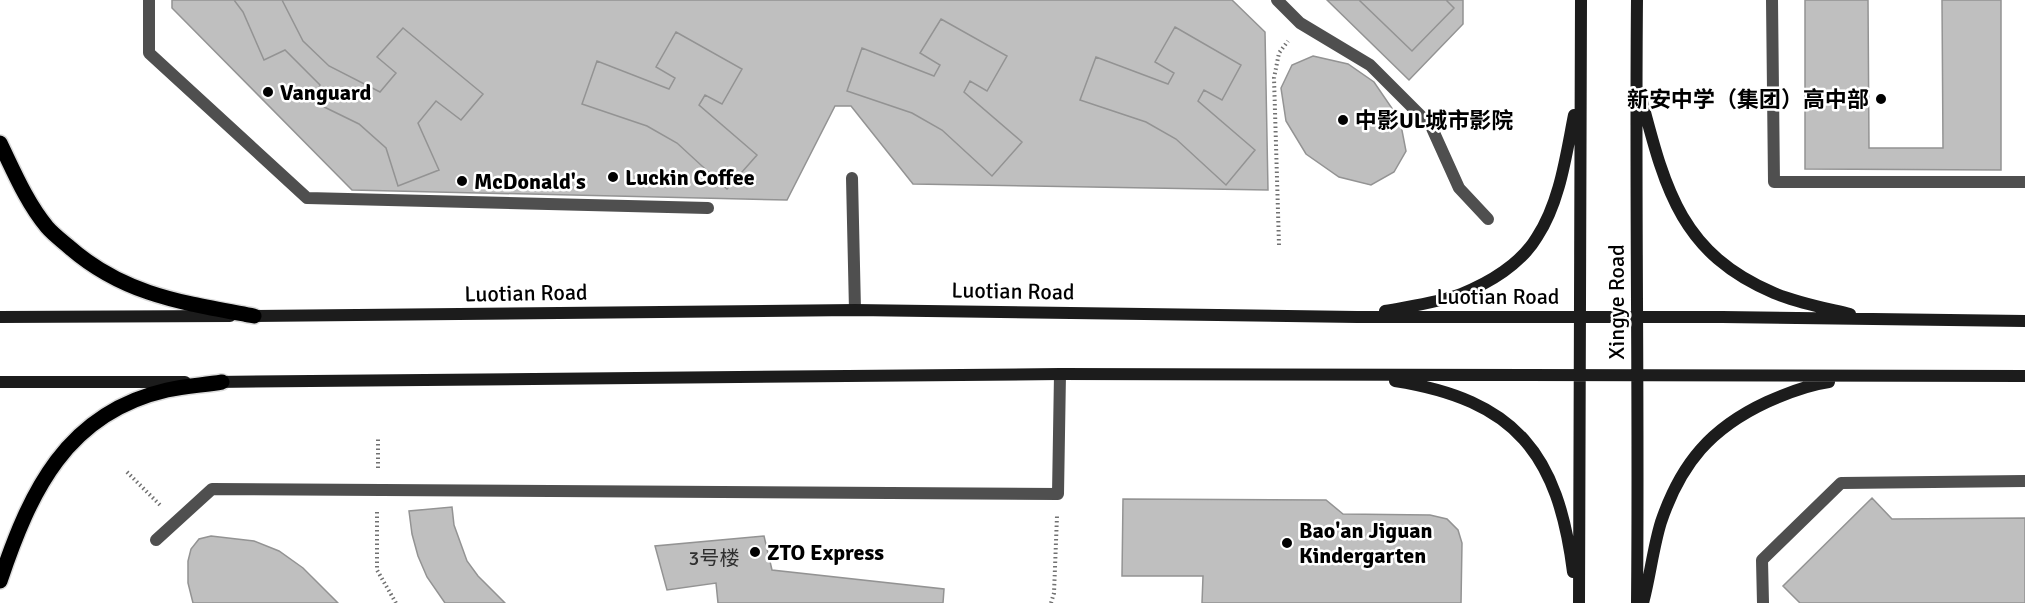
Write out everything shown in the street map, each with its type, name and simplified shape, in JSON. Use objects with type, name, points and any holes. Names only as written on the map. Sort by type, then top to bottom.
[{"type":"main road","name":"Xingye Road","points":[[1578,603],[1581,0]]},
{"type":"main road","name":"Xingye Road","points":[[1637,0],[1637,603]]},
{"type":"main road","points":[[1636,80],[1666,184],[1681,214],[1710,253],[1728,269],[1777,294],[1868,320]]},
{"type":"main road","points":[[1357,317],[1424,304],[1460,294],[1489,281],[1523,254],[1537,238],[1547,219],[1568,147],[1580,84]]},
{"type":"main road","points":[[0,143],[21,187],[48,228],[86,262],[123,284],[167,299],[254,316]]},
{"type":"main road","name":"Luotian Road","points":[[0,317],[855,310],[1357,317],[1636,316],[2025,321]]},
{"type":"main road","points":[[0,382],[1060,374],[2025,376]]},
{"type":"main road","points":[[1355,375],[1415,384],[1450,394],[1502,418],[1523,437],[1542,462],[1556,493],[1564,521],[1578,603]]},
{"type":"main road","points":[[1643,603],[1661,524],[1673,491],[1685,470],[1710,438],[1726,424],[1780,396],[1815,384],[1868,376]]},
{"type":"main road","points":[[0,581],[33,498],[60,455],[80,436],[101,418],[127,404],[166,390],[222,382]]},
{"type":"street","points":[[149,0],[149,53],[307,198],[708,208]]},
{"type":"street","points":[[1277,0],[1300,23],[1370,65],[1431,126],[1459,188],[1488,219]]},
{"type":"street","points":[[1772,0],[1774,182],[2025,182]]},
{"type":"street","points":[[852,178],[855,310]]},
{"type":"street","points":[[156,540],[212,489],[1058,494],[1060,374]]},
{"type":"street","points":[[1762,603],[1762,560],[1841,483],[2025,481]]},
{"type":"path","points":[[1279,245],[1274,78],[1279,53],[1300,23]]},
{"type":"path","points":[[378,439],[377,570],[396,603]]},
{"type":"path","points":[[126,472],[177,521]]},
{"type":"path","points":[[1051,603],[1054,593],[1058,494]]},
{"type":"building","points":[[172,0],[1232,0],[1265,32],[1268,190],[913,184],[851,106],[835,106],[787,200],[352,190],[172,8]]},
{"type":"building","points":[[234,0],[282,0],[303,41],[329,66],[380,92],[396,73],[377,57],[403,28],[483,94],[461,120],[436,101],[418,123],[439,170],[398,186],[386,148],[359,124],[314,102],[320,85],[285,50],[264,60],[243,12]]},
{"type":"building","points":[[1327,0],[1463,0],[1463,24],[1409,80]]},
{"type":"building","points":[[1359,0],[1446,0],[1454,8],[1412,51]]},
{"type":"building","points":[[1805,0],[1868,0],[1869,148],[1943,148],[1942,0],[2001,0],[2001,170],[1805,169]]},
{"type":"building","points":[[941,19],[1007,56],[987,91],[970,81],[964,92],[1022,142],[992,176],[942,130],[912,113],[847,91],[862,48],[934,76],[940,65],[920,53]]},
{"type":"building","points":[[1175,27],[1241,65],[1222,100],[1204,90],[1198,101],[1255,150],[1226,185],[1176,139],[1146,122],[1080,100],[1096,57],[1168,84],[1174,73],[1155,62]]},
{"type":"building","points":[[676,32],[742,69],[722,104],[705,95],[699,105],[757,155],[727,189],[677,143],[647,126],[582,104],[597,61],[669,89],[675,78],[656,67]]},
{"type":"building","name":"中影UL城市影院","points":[[1313,56],[1348,64],[1374,82],[1400,120],[1406,151],[1394,172],[1371,185],[1339,177],[1306,154],[1286,121],[1281,88],[1292,65]]},
{"type":"building","points":[[1872,498],[1892,519],[2025,518],[2025,603],[1800,603],[1783,586]]},
{"type":"building","name":"Bao'an Jiguan Kindergarten","points":[[1123,499],[1326,500],[1343,514],[1430,515],[1447,519],[1458,530],[1462,543],[1461,603],[1202,603],[1203,576],[1122,576]]},
{"type":"building","points":[[452,507],[454,525],[467,561],[478,576],[505,603],[445,603],[427,577],[412,534],[409,511]]},
{"type":"building","points":[[211,536],[254,541],[279,551],[303,568],[338,603],[193,603],[188,583],[188,561],[191,549],[199,539]]},
{"type":"building","points":[[764,536],[772,570],[944,589],[943,603],[718,603],[716,583],[667,590],[655,546]]},
{"type":"place","name":"Vanguard","points":[[268,92]]},
{"type":"place","name":"新安中学（集团）高中部","points":[[1881,99]]},
{"type":"place","name":"中影UL城市影院","points":[[1343,120]]},
{"type":"place","name":"Luckin Coffee","points":[[613,177]]},
{"type":"place","name":"McDonald's","points":[[462,181]]},
{"type":"place","name":"Bao'an Jiguan Kindergarten","points":[[1287,543]]},
{"type":"place","name":"ZTO Express","points":[[755,552]]}]
